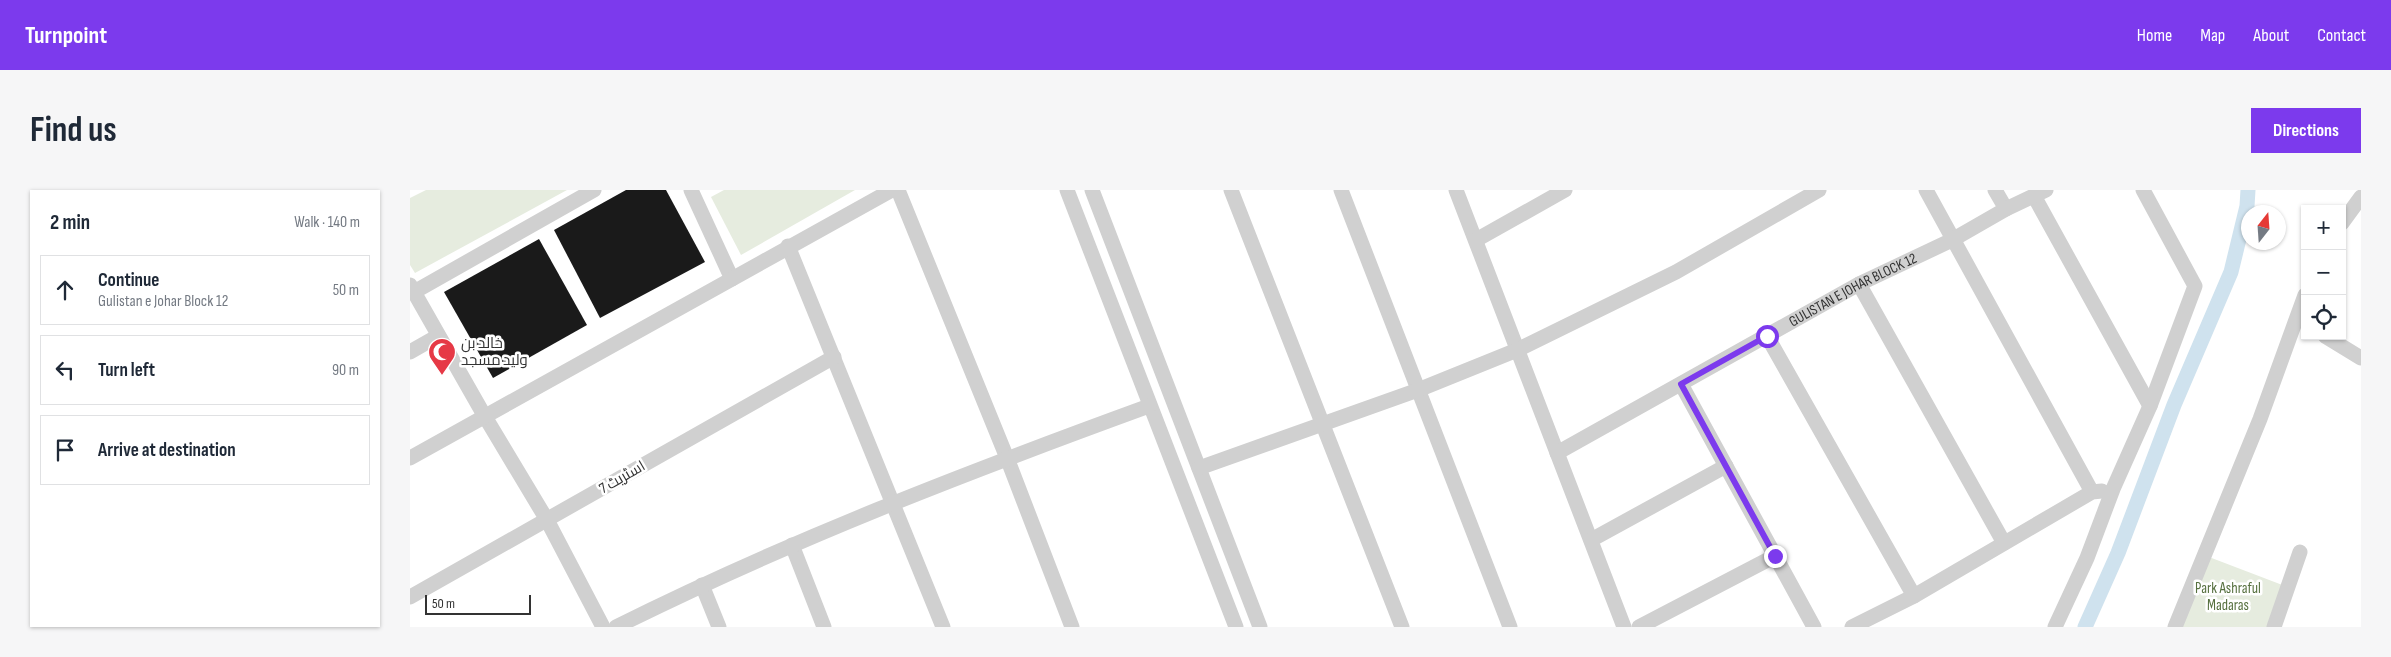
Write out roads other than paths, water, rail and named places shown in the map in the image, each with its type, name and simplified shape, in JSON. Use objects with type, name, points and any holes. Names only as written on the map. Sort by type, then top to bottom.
[{"type":"street","points":[[594,190],[412,288],[438,336],[547,520],[603,627]]},
{"type":"street","points":[[410,458],[484,415],[892,190]]},
{"type":"street","points":[[898,190],[1007,458],[1072,627]]},
{"type":"street","points":[[1067,190],[1236,627]]},
{"type":"street","points":[[1092,190],[1260,627]]},
{"type":"street","points":[[1232,190],[1402,627]]},
{"type":"street","points":[[1341,190],[1510,627]]},
{"type":"street","points":[[1456,190],[1624,627]]},
{"type":"street","points":[[1476,240],[1565,190]]},
{"type":"street","points":[[1199,468],[1322,422],[1418,390],[1517,350],[1676,272],[1819,190]]},
{"type":"street","points":[[1926,190],[2092,492]]},
{"type":"street","points":[[1995,190],[2006,209]]},
{"type":"street","points":[[2055,627],[2087,558],[2113,489],[2150,406],[2195,286],[2143,190]]},
{"type":"street","points":[[695,191],[732,279]]},
{"type":"street","points":[[2040,193],[2150,406]]},
{"type":"street","name":"GULISTAN E JOHAR BLOCK 12","points":[[1557,453],[1859,284],[1952,240],[2006,209],[2040,193]]},
{"type":"street","points":[[2346,218],[2361,197]]},
{"type":"street","points":[[788,246],[894,502],[943,627]]},
{"type":"street","points":[[1859,284],[2004,543]]},
{"type":"street","points":[[2175,627],[2300,321]]},
{"type":"street","points":[[410,352],[438,336]]},
{"type":"street","points":[[1767,336],[1914,596]]},
{"type":"street","points":[[2332,340],[2361,358]]},
{"type":"street","name":"اسٹریٹ 7","points":[[410,597],[834,357]]},
{"type":"street","points":[[1681,384],[1814,627]]},
{"type":"street","points":[[616,627],[702,584],[894,502],[1149,406]]},
{"type":"street","points":[[1590,540],[1726,466]]},
{"type":"street","points":[[1852,627],[1914,596],[2092,492],[2113,489]]},
{"type":"street","points":[[1205,550],[1226,541]]},
{"type":"street","points":[[792,545],[824,627]]},
{"type":"street","points":[[2274,627],[2300,552]]},
{"type":"street","points":[[1639,627],[1775,556]]},
{"type":"street","points":[[702,584],[719,627]]},
{"type":"waterway","points":[[2085,627],[2118,553],[2174,405],[2231,272],[2247,206],[2248,190]]},
{"type":"place","name":"خالد بن ولید مسجد","points":[[442,376]]},
{"type":"park label","name":"Park Ashraful Madaras","points":[[2228,596]]}]
